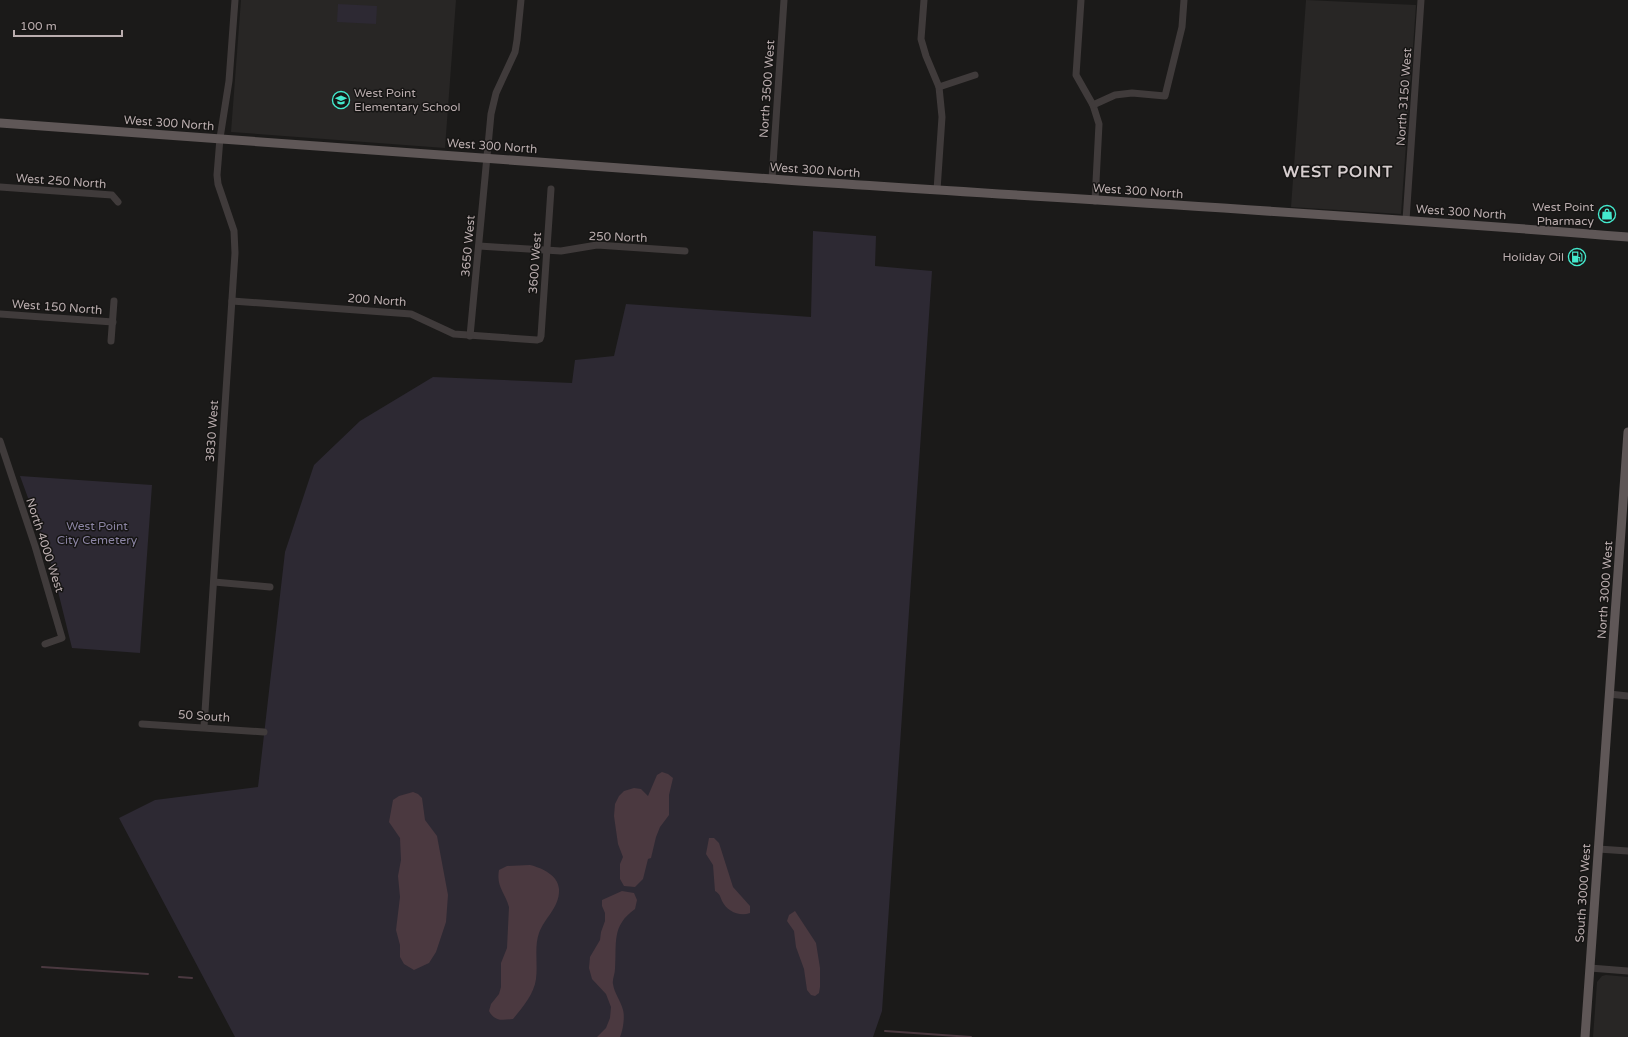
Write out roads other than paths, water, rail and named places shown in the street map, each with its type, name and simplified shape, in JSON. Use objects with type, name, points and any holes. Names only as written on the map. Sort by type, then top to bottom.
[{"type":"main road","name":"West 300 North","points":[[0,123],[772,179],[1406,220],[1628,237]]},
{"type":"main road","name":"North 3000 West","points":[[1605,751],[1626,486],[1628,432]]},
{"type":"main road","name":"South 3000 West","points":[[1585,1037],[1605,751]]},
{"type":"street","name":"3830 West","points":[[204,727],[235,241],[231,222],[218,184],[217,175],[220,138],[229,81],[235,0]]},
{"type":"street","name":"3650 West","points":[[470,336],[486,158],[493,104],[499,83],[510,64],[517,40],[520,0]]},
{"type":"street","name":"North 3500 West","points":[[772,179],[784,0]]},
{"type":"street","points":[[924,0],[921,39],[926,56],[939,87],[942,117],[937,190]]},
{"type":"street","points":[[1081,0],[1076,75],[1093,105],[1099,124],[1095,201]]},
{"type":"street","points":[[1093,105],[1115,95],[1132,93],[1165,96],[1182,27],[1184,0]]},
{"type":"street","name":"North 3150 West","points":[[1406,220],[1421,0]]},
{"type":"street","points":[[939,87],[975,75]]},
{"type":"street","name":"West 250 North","points":[[0,187],[112,195],[118,202]]},
{"type":"street","name":"3600 West","points":[[540,339],[551,189]]},
{"type":"street","name":"250 North","points":[[478,246],[561,251],[597,245],[685,251]]},
{"type":"street","points":[[111,341],[114,301]]},
{"type":"street","name":"200 North","points":[[232,301],[411,314],[454,334],[531,340],[540,339]]},
{"type":"street","name":"West 150 North","points":[[0,314],[113,322]]},
{"type":"street","name":"North 4000 West","points":[[0,441],[35,546],[62,638],[45,644]]},
{"type":"street","points":[[214,582],[270,586]]},
{"type":"street","points":[[1609,694],[1628,696]]},
{"type":"street","name":"50 South","points":[[142,724],[264,732]]},
{"type":"street","points":[[1598,849],[1628,851]]},
{"type":"street","points":[[1590,968],[1628,971]]},
{"type":"waterway","points":[[42,967],[148,974]]},
{"type":"waterway","points":[[179,977],[192,978]]},
{"type":"waterway","points":[[885,1031],[971,1037]]},
{"type":"place","name":"West Point Elementary School","points":[[341,100]]},
{"type":"place","name":"West Point Pharmacy","points":[[1607,214]]},
{"type":"place","name":"Holiday Oil","points":[[1577,257]]},
{"type":"district","name":"WEST POINT","points":[[1338,172]]},
{"type":"park label","name":"West Point City Cemetery","points":[[97,533]]}]
